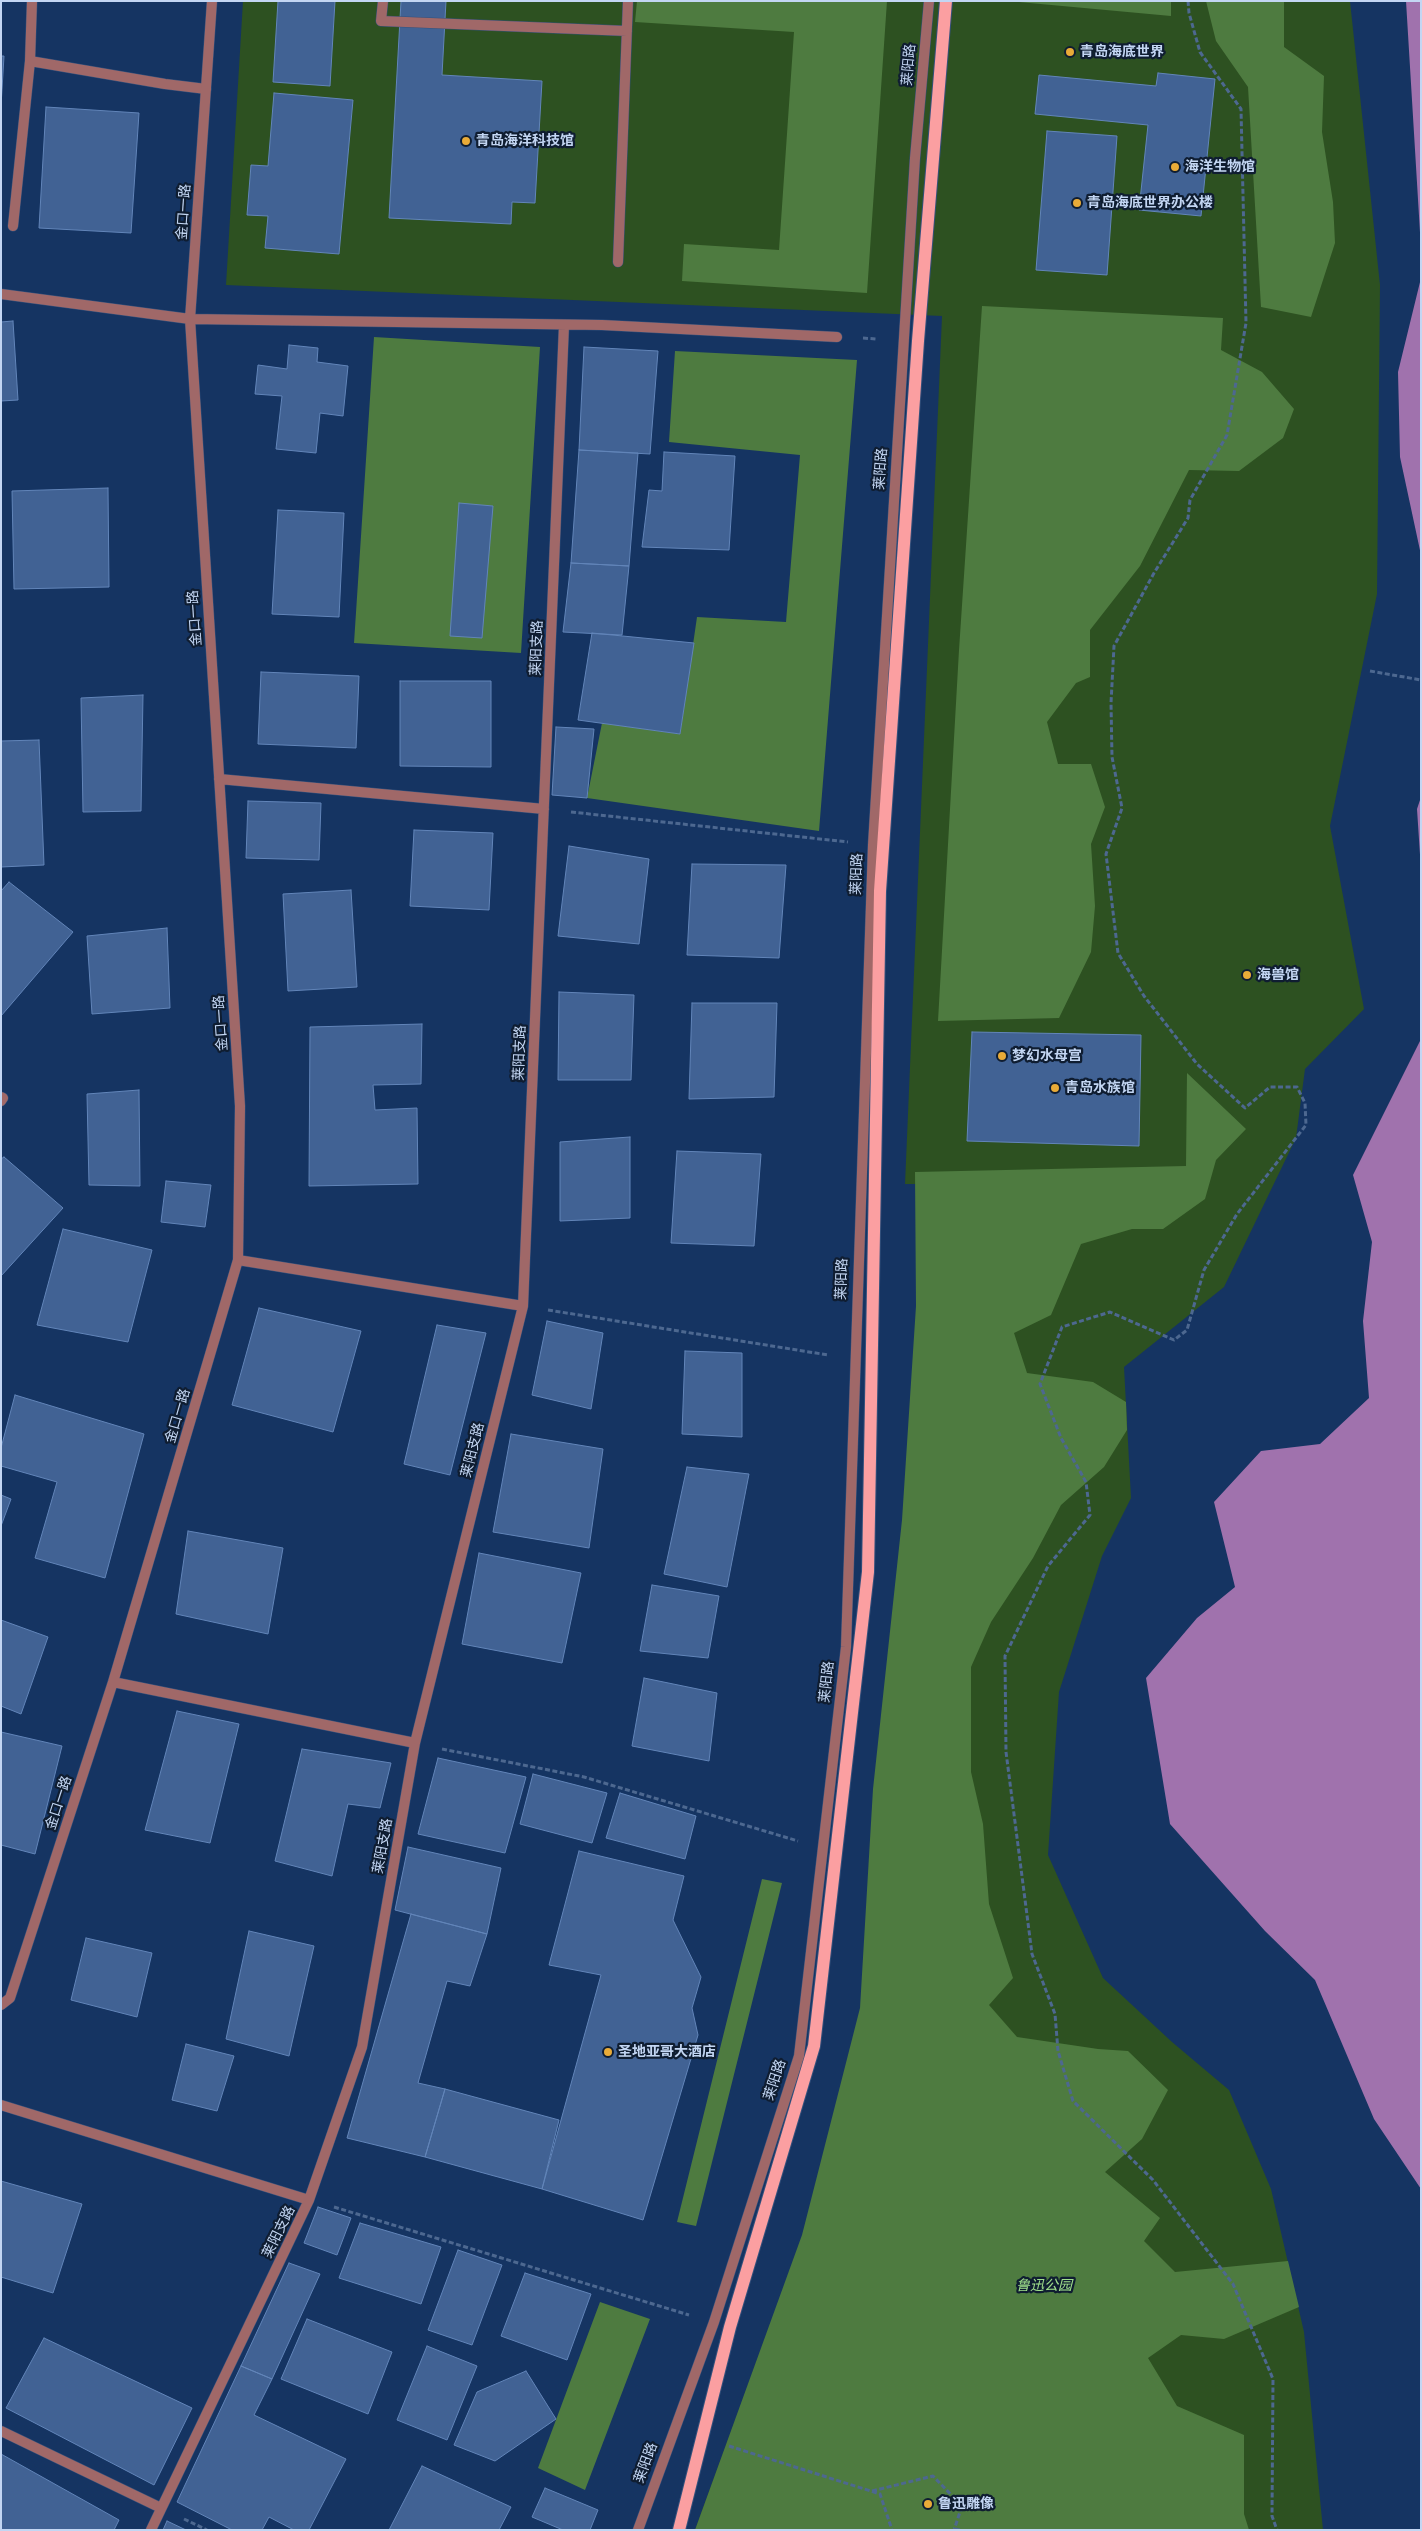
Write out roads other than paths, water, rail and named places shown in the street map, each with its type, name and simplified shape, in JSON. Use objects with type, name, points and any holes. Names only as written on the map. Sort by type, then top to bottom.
[{"type":"main road","name":"莱阳路","points":[[679,2530],[730,2327],[814,2046],[868,1572],[880,891],[917,351],[946,1]]},
{"type":"street","points":[[13,226],[30,61],[32,1]]},
{"type":"street","name":"金口一路","points":[[1,2005],[10,1998],[113,1682],[238,1260],[240,1106],[190,319],[212,1]]},
{"type":"street","points":[[382,1],[381,21],[627,31]]},
{"type":"street","points":[[618,262],[628,1]]},
{"type":"street","name":"莱阳路","points":[[638,2530],[714,2322],[799,2056],[823,1848],[846,1647],[854,1359],[873,845],[915,158],[929,1]]},
{"type":"street","points":[[30,61],[165,84],[206,89]]},
{"type":"street","points":[[1,294],[190,319],[564,325],[837,337]]},
{"type":"street","name":"莱阳支路","points":[[151,2530],[309,2200],[362,2047],[416,1743],[523,1306],[564,325]]},
{"type":"street","points":[[219,779],[544,809]]},
{"type":"street","points":[[238,1260],[523,1306]]},
{"type":"street","points":[[113,1682],[416,1743]]},
{"type":"street","points":[[1,2104],[309,2200]]},
{"type":"street","points":[[1,2431],[161,2508]]},
{"type":"place","name":"青岛海底世界","points":[[1070,52]]},
{"type":"place","name":"青岛海洋科技馆","points":[[466,141]]},
{"type":"place","name":"海洋生物馆","points":[[1175,167]]},
{"type":"place","name":"青岛海底世界办公楼","points":[[1077,203]]},
{"type":"place","name":"海兽馆","points":[[1247,975]]},
{"type":"place","name":"梦幻水母宫","points":[[1002,1056]]},
{"type":"place","name":"青岛水族馆","points":[[1055,1088]]},
{"type":"place","name":"圣地亚哥大酒店","points":[[608,2052]]},
{"type":"place","name":"鲁迅雕像","points":[[928,2504]]},
{"type":"park label","name":"鲁迅公园","points":[[1044,2286]]}]
